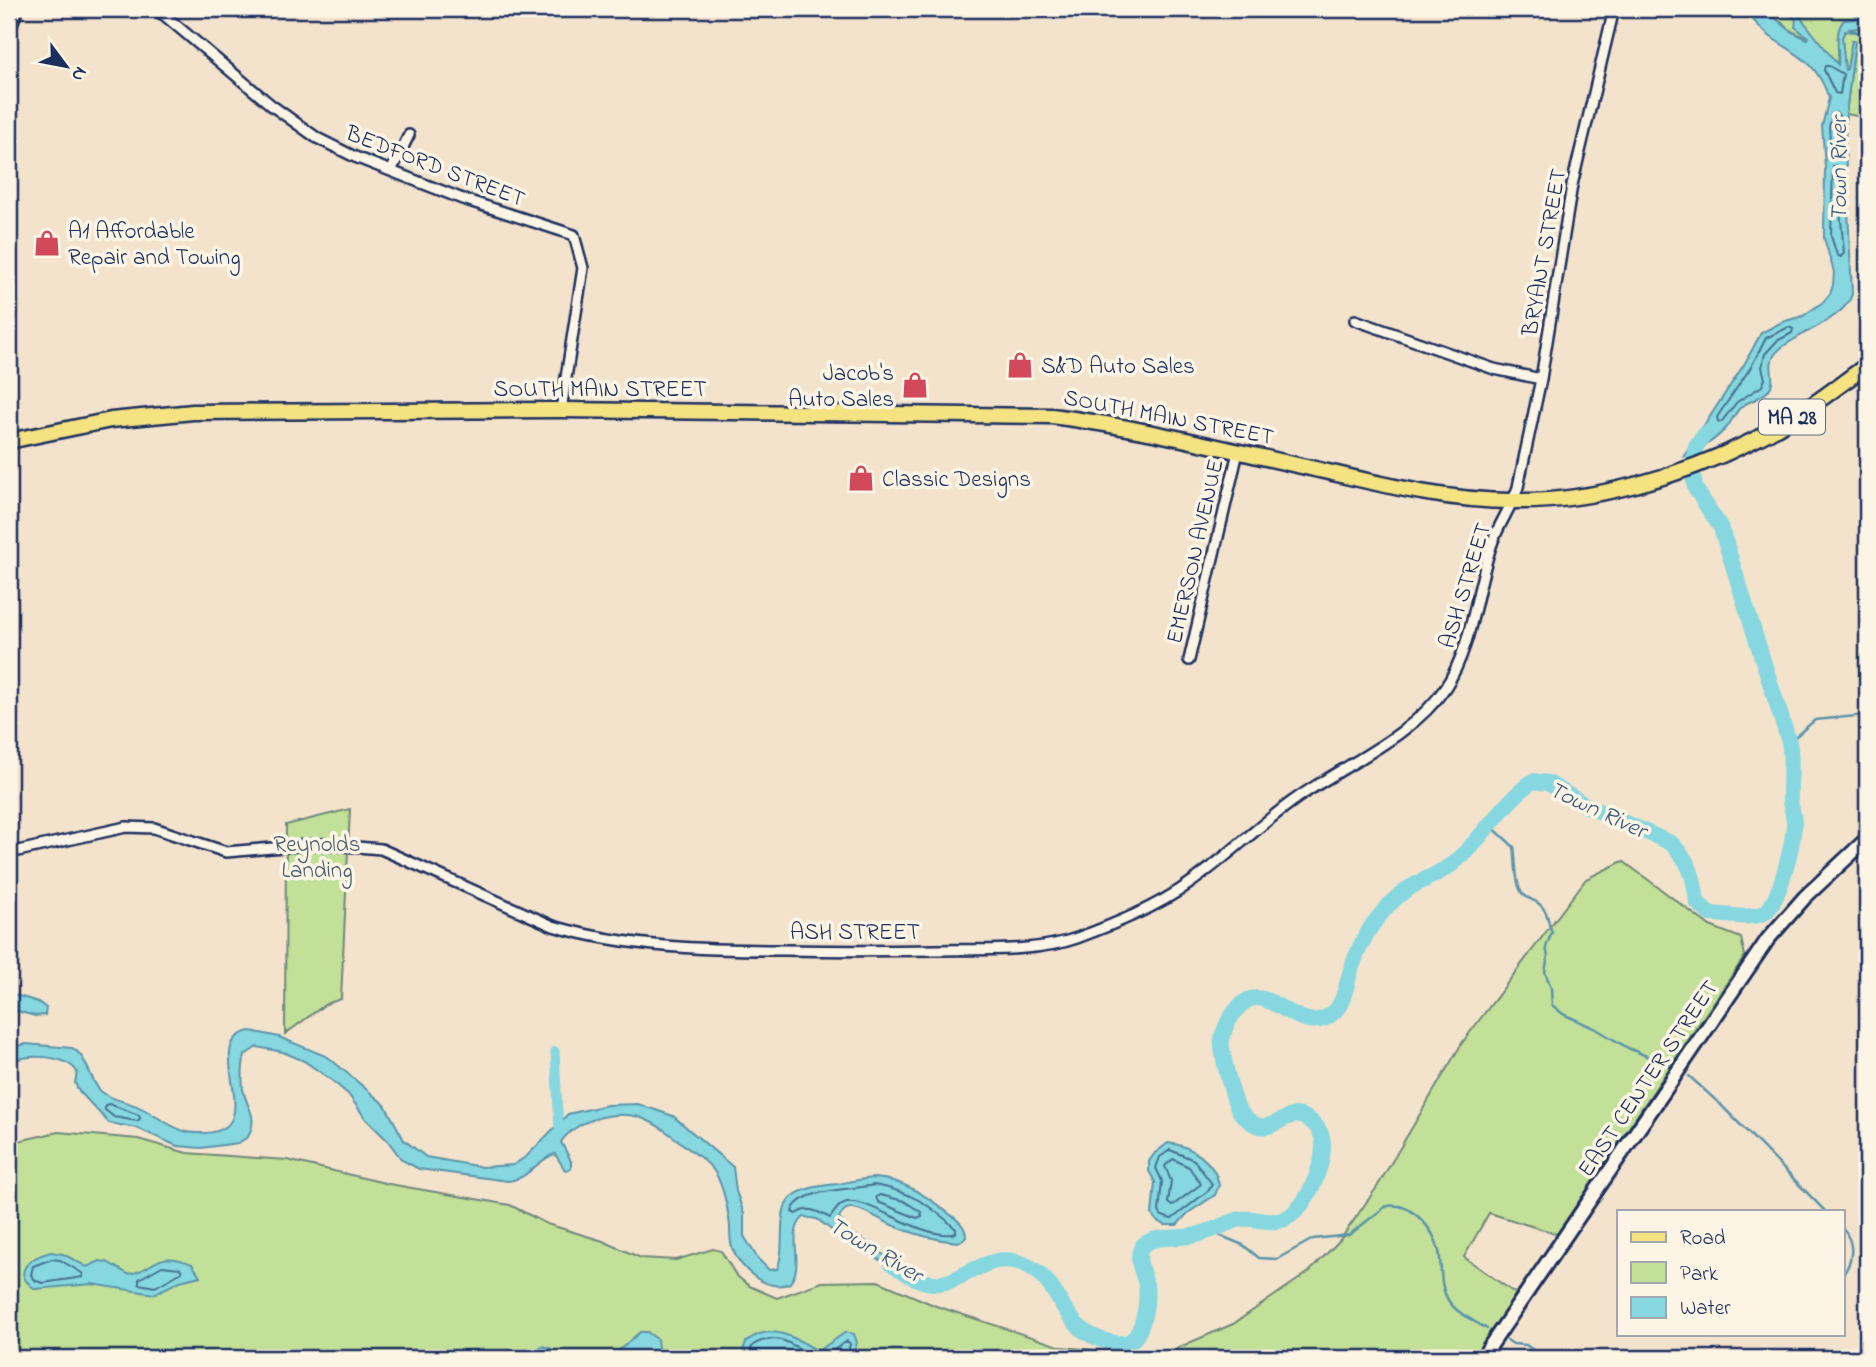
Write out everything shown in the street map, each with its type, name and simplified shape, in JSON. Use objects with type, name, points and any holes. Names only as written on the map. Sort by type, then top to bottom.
[{"type":"main road","name":"SOUTH MAIN STREET","points":[[9,441],[111,420],[193,412],[561,410],[1052,416],[1116,424],[1428,495],[1514,502],[1583,495],[1631,485],[1712,459],[1754,440],[1799,413],[1867,365]]},
{"type":"main road","name":"EAST CENTER STREET","points":[[1482,1358],[1764,946],[1798,904],[1867,839]]},
{"type":"street","points":[[9,32],[18,9]]},
{"type":"street","name":"BEDFORD STREET","points":[[152,9],[164,15],[271,105],[317,138],[460,198],[574,235],[583,268],[561,410]]},
{"type":"street","name":"BRYANT STREET","points":[[1514,502],[1541,379],[1572,185],[1614,9]]},
{"type":"street","points":[[391,171],[409,135]]},
{"type":"street","points":[[1355,320],[1494,369],[1541,379]]},
{"type":"street","name":"EMERSON AVENUE","points":[[1189,660],[1238,452]]},
{"type":"street","name":"ASH STREET","points":[[9,853],[126,827],[154,828],[226,852],[320,844],[381,849],[553,926],[579,934],[716,950],[882,951],[1003,948],[1073,939],[1151,906],[1189,885],[1293,801],[1421,718],[1462,660],[1493,539],[1514,502]]},
{"type":"green space","points":[[1765,9],[1857,9],[1855,19],[1842,22],[1837,65],[1819,42],[1793,32]]},
{"type":"green space","points":[[1863,9],[1867,9],[1867,118],[1846,114],[1855,41],[1852,41],[1847,70],[1844,70],[1842,37],[1845,31],[1857,31],[1847,29],[1858,27]]},
{"type":"green space","name":"Reynolds Landing","points":[[350,809],[341,999],[326,1004],[285,1034],[286,825]]},
{"type":"green space","points":[[1623,861],[1710,926],[1741,938],[1745,956],[1557,1234],[1489,1213],[1464,1257],[1516,1294],[1473,1358],[9,1358],[9,1143],[58,1132],[138,1139],[187,1153],[287,1160],[389,1184],[510,1205],[547,1224],[603,1241],[641,1258],[676,1260],[713,1249],[721,1251],[736,1275],[749,1286],[777,1298],[822,1282],[878,1281],[936,1306],[1062,1347],[1159,1356],[1233,1324],[1309,1272],[1340,1240],[1377,1187],[1462,1043],[1586,879]]},
{"type":"water","points":[[1743,9],[1764,9],[1792,32],[1807,39],[1808,37],[1795,27],[1796,20],[1786,9],[1794,9],[1838,65],[1838,36],[1841,25],[1844,20],[1855,19],[1857,9],[1863,10],[1858,28],[1848,29],[1860,33],[1845,31],[1842,37],[1845,70],[1852,40],[1855,41],[1846,114],[1845,147],[1852,294],[1848,303],[1832,318],[1789,342],[1775,354],[1768,391],[1740,408],[1728,426],[1713,440],[1684,456],[1745,363],[1761,333],[1782,322],[1803,316],[1823,302],[1833,285],[1834,272],[1824,238],[1825,167],[1822,126],[1829,98],[1814,69],[1766,33]]},
{"type":"water","points":[[9,993],[38,1002],[46,1008],[45,1015],[35,1016],[9,1009]]},
{"type":"water","points":[[251,1031],[279,1037],[328,1057],[385,1105],[404,1140],[426,1157],[482,1167],[513,1165],[527,1156],[568,1114],[607,1105],[638,1104],[673,1116],[733,1167],[736,1191],[744,1214],[744,1236],[758,1259],[769,1270],[777,1269],[780,1260],[782,1220],[787,1203],[797,1194],[820,1186],[872,1178],[905,1185],[954,1217],[962,1226],[966,1237],[958,1242],[933,1238],[900,1228],[860,1210],[851,1208],[844,1211],[839,1218],[849,1231],[873,1246],[908,1275],[850,1244],[817,1219],[804,1217],[796,1231],[794,1275],[790,1283],[773,1285],[748,1271],[736,1256],[731,1245],[725,1200],[714,1170],[665,1131],[639,1117],[607,1116],[585,1123],[561,1142],[571,1161],[571,1169],[565,1170],[555,1154],[528,1173],[508,1181],[419,1169],[402,1160],[348,1094],[304,1061],[283,1052],[257,1047],[245,1055],[243,1089],[252,1118],[248,1137],[238,1143],[201,1148],[177,1146],[137,1128],[109,1123],[78,1090],[75,1083],[77,1072],[65,1062],[34,1057],[9,1064],[9,1048],[26,1044],[72,1048],[81,1056],[98,1088],[105,1094],[188,1132],[221,1130],[232,1119],[235,1104],[230,1051],[236,1038]]},
{"type":"water","points":[[1168,1143],[1185,1147],[1201,1156],[1213,1169],[1219,1185],[1215,1195],[1188,1213],[1177,1225],[1165,1225],[1152,1215],[1155,1182],[1149,1171],[1149,1161]]},
{"type":"water","points":[[51,1252],[63,1254],[87,1267],[100,1261],[107,1262],[128,1274],[169,1258],[192,1264],[200,1276],[180,1281],[154,1294],[92,1284],[35,1289],[24,1276],[26,1266],[37,1257]]},
{"type":"water","points":[[640,1332],[647,1332],[657,1339],[659,1358],[610,1358]]},
{"type":"water","points":[[773,1332],[792,1337],[818,1351],[846,1332],[854,1334],[857,1342],[853,1358],[744,1358],[742,1354],[746,1342],[764,1333]]},
{"type":"water","points":[[542,1346],[550,1348],[561,1358],[535,1358],[536,1350]]},
{"type":"waterway","name":"Town River","points":[[891,1263],[917,1279],[934,1283],[955,1279],[999,1261],[1026,1265],[1048,1282],[1081,1328],[1110,1342],[1131,1341],[1139,1330],[1146,1307],[1146,1285],[1139,1260],[1143,1245],[1160,1239],[1197,1235],[1241,1219],[1278,1221],[1288,1217],[1297,1210],[1311,1189],[1320,1165],[1323,1143],[1314,1124],[1295,1115],[1269,1126],[1260,1126],[1248,1120],[1239,1110],[1222,1045],[1225,1028],[1231,1017],[1248,1000],[1258,998],[1312,1021],[1323,1019],[1335,1011],[1361,945],[1384,910],[1406,890],[1456,861],[1512,799],[1533,781],[1548,783],[1585,805],[1671,843],[1683,856],[1690,870],[1697,902],[1710,914],[1751,916],[1764,913],[1770,908],[1785,872],[1793,831],[1790,749],[1721,528],[1695,488],[1692,466],[1696,446],[1706,433]]},
{"type":"waterway","points":[[1789,742],[1815,720],[1867,715]]},
{"type":"waterway","points":[[1489,824],[1514,847],[1517,880],[1521,892],[1540,904],[1547,916],[1552,932],[1546,947],[1548,957],[1545,972],[1551,988],[1552,1005],[1563,1014],[1628,1048],[1672,1067]]},
{"type":"waterway","points":[[555,1051],[559,1131]]},
{"type":"waterway","points":[[1689,1076],[1824,1210]]},
{"type":"waterway","points":[[1209,1231],[1243,1245],[1259,1258],[1277,1259],[1313,1239],[1349,1235],[1385,1207],[1403,1207],[1420,1218],[1436,1242],[1443,1288],[1448,1300],[1461,1313],[1487,1329]]},
{"type":"waterway","points":[[1844,1230],[1851,1246],[1849,1263],[1844,1273]]},
{"type":"waterway","points":[[1507,1340],[1513,1344],[1526,1345],[1544,1358]]},
{"type":"place","name":"A1 Affordable Repair and Towing","points":[[47,243]]},
{"type":"place","name":"S&D Auto Sales","points":[[1020,365]]},
{"type":"place","name":"Jacob's Auto Sales","points":[[915,385]]},
{"type":"place","name":"Classic Designs","points":[[861,478]]}]
